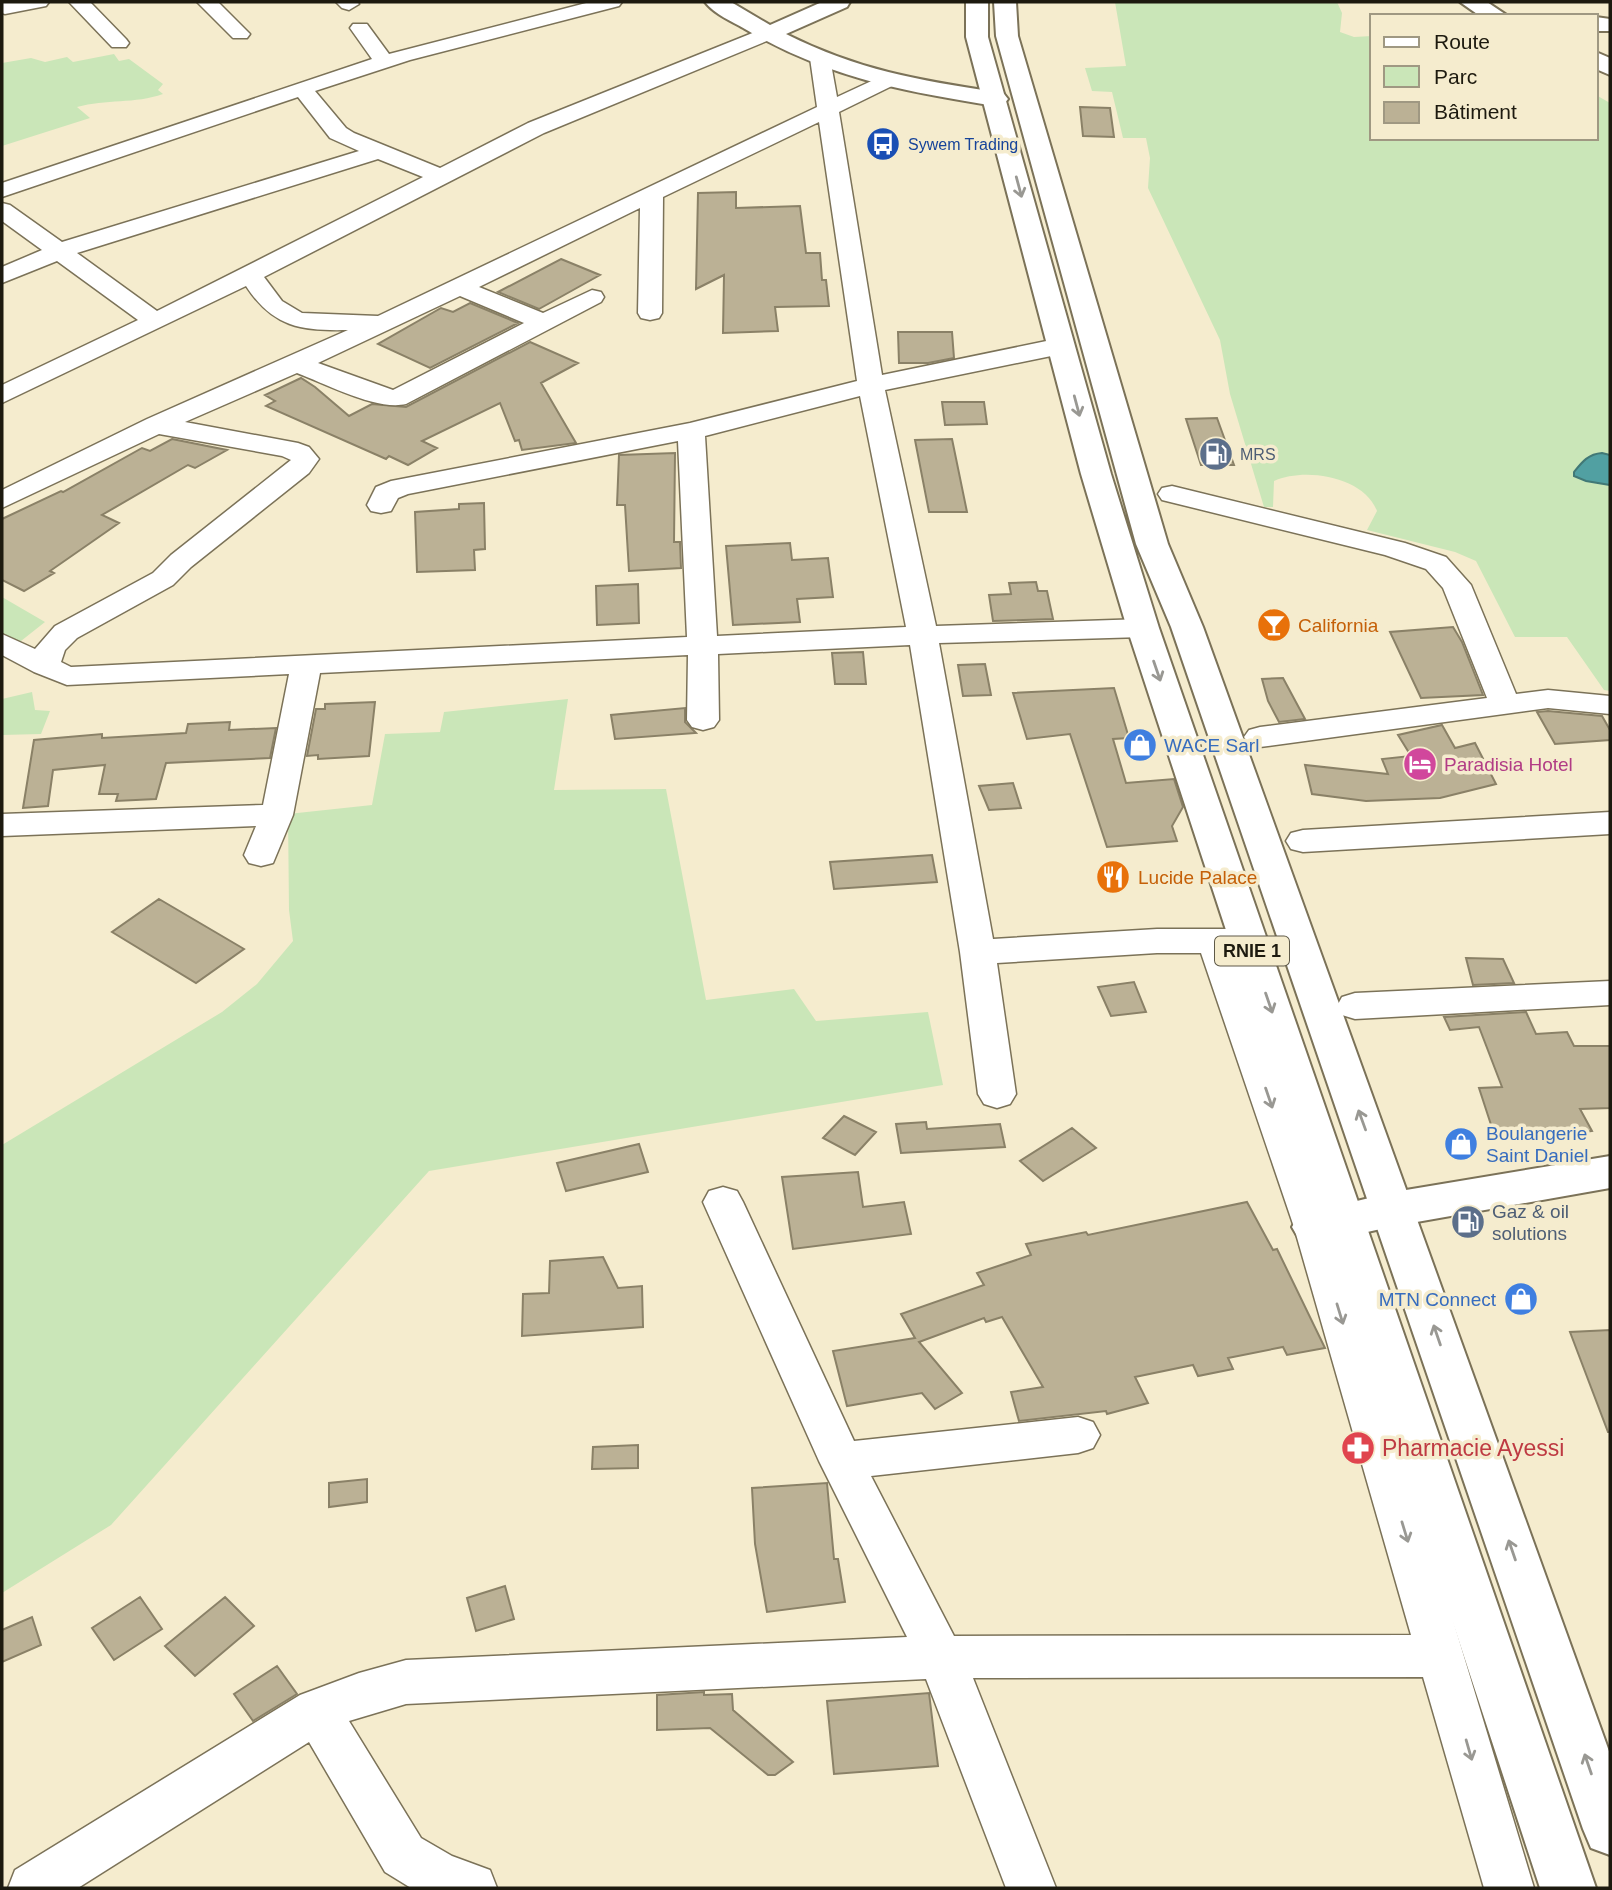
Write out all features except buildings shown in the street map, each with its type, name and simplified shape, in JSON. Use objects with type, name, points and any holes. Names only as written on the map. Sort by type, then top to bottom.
[{"type":"main road","points":[[716,2],[767,34],[820,58],[887,81],[996,99]]},
{"type":"main road","points":[[767,34],[839,2]]},
{"type":"main road","name":"RNIE 1","points":[[977,2],[977,37],[1096,474],[1143,628],[1231,941]]},
{"type":"main road","name":"RNIE 1","points":[[1005,2],[1007,36],[1152,544],[1187,627],[1610,1829]]},
{"type":"main road","points":[[1471,2],[1493,14]]},
{"type":"main road","points":[[1488,2],[1511,14]]},
{"type":"main road","points":[[1568,1888],[1329,1224],[1394,1209],[1610,1172]]},
{"type":"street","points":[[5,8],[39,2]]},
{"type":"street","points":[[79,2],[119,43]]},
{"type":"street","points":[[207,2],[240,34]]},
{"type":"street","points":[[2,190],[383,62],[476,35],[612,2]]},
{"type":"street","points":[[360,29],[383,62]]},
{"type":"street","points":[[2,395],[250,275],[577,110],[767,34]]},
{"type":"street","points":[[820,58],[871,385],[923,635],[978,952],[997,1094]]},
{"type":"street","points":[[2,500],[156,425],[296,364],[459,287],[887,81]]},
{"type":"street","points":[[302,89],[338,132],[378,152],[442,177]]},
{"type":"street","points":[[2,276],[59,251],[378,152]]},
{"type":"street","points":[[650,313],[652,194]]},
{"type":"street","points":[[2,210],[154,320]]},
{"type":"street","points":[[250,275],[272,305],[284,315],[303,320],[384,321]]},
{"type":"street","points":[[459,287],[541,321]]},
{"type":"street","points":[[296,364],[386,397],[397,398],[541,321],[592,297]]},
{"type":"street","points":[[381,505],[386,493],[401,487],[691,431],[871,385],[1061,346]]},
{"type":"street","points":[[45,666],[46,656],[54,643],[66,632],[163,579],[181,561],[299,467],[305,459],[289,449],[156,425]]},
{"type":"street","points":[[691,431],[703,647],[703,720]]},
{"type":"street","points":[[1172,494],[1395,550],[1436,563],[1456,585],[1505,704]]},
{"type":"street","points":[[2,643],[67,676],[923,635],[1143,628]]},
{"type":"street","points":[[261,855],[277,815],[306,665]]},
{"type":"street","points":[[1260,737],[1548,699],[1610,705]]},
{"type":"street","points":[[9,829],[277,815]]},
{"type":"street","points":[[1303,841],[1610,823]]},
{"type":"street","points":[[978,952],[1157,941],[1231,941],[1329,1224],[1442,1656],[1509,1888]]},
{"type":"street","points":[[1355,1006],[1610,993]]},
{"type":"street","points":[[723,1202],[841,1461],[941,1657],[1031,1888]]},
{"type":"street","points":[[841,1461],[1078,1435]]},
{"type":"street","points":[[33,1888],[317,1711],[359,1695],[406,1682],[941,1657],[1442,1656]]},
{"type":"street","points":[[317,1711],[403,1855],[439,1877],[472,1888]]},
{"type":"green space","points":[[1115,2],[1337,2],[1342,13],[1340,32],[1354,37],[1370,36],[1370,140],[1598,140],[1598,96],[1610,103],[1610,455],[1602,453],[1574,476],[1610,485],[1610,691],[1604,690],[1567,637],[1515,637],[1476,561],[1455,552],[1367,530],[1377,511],[1370,499],[1347,482],[1316,475],[1287,477],[1274,481],[1273,507],[1264,507],[1230,394],[1220,340],[1148,188],[1150,158],[1146,138],[1123,138],[1112,92],[1092,91],[1085,68],[1126,66]]},
{"type":"green space","points":[[114,54],[119,61],[129,59],[163,84],[158,90],[163,94],[77,107],[90,118],[2,146],[2,63],[31,58],[45,62],[67,57],[73,62]]},
{"type":"green space","points":[[2,597],[45,622],[2,656]]},
{"type":"green space","points":[[32,692],[35,710],[50,711],[41,734],[2,735],[2,699]]},
{"type":"green space","points":[[568,699],[554,790],[666,789],[706,1000],[794,989],[816,1021],[928,1012],[943,1085],[429,1171],[111,1525],[2,1593],[2,1145],[222,1012],[257,984],[293,941],[289,910],[288,814],[372,805],[385,734],[440,732],[444,712]]},
{"type":"water","points":[[1602,453],[1610,455],[1610,485],[1574,476],[1574,472],[1586,459]]},
{"type":"place","name":"Sywem Trading","points":[[883,144]]},
{"type":"place","name":"MRS","points":[[1216,454]]},
{"type":"place","name":"California","points":[[1274,625]]},
{"type":"place","name":"WACE Sarl","points":[[1140,745]]},
{"type":"place","name":"Paradisia Hotel","points":[[1420,764]]},
{"type":"place","name":"Lucide Palace","points":[[1113,877]]},
{"type":"place","name":"Boulangerie Saint Daniel","points":[[1461,1144]]},
{"type":"place","name":"Gaz & oil solutions","points":[[1468,1222]]},
{"type":"place","name":"MTN Connect","points":[[1521,1299]]},
{"type":"place","name":"Pharmacie Ayessi","points":[[1358,1448]]}]
